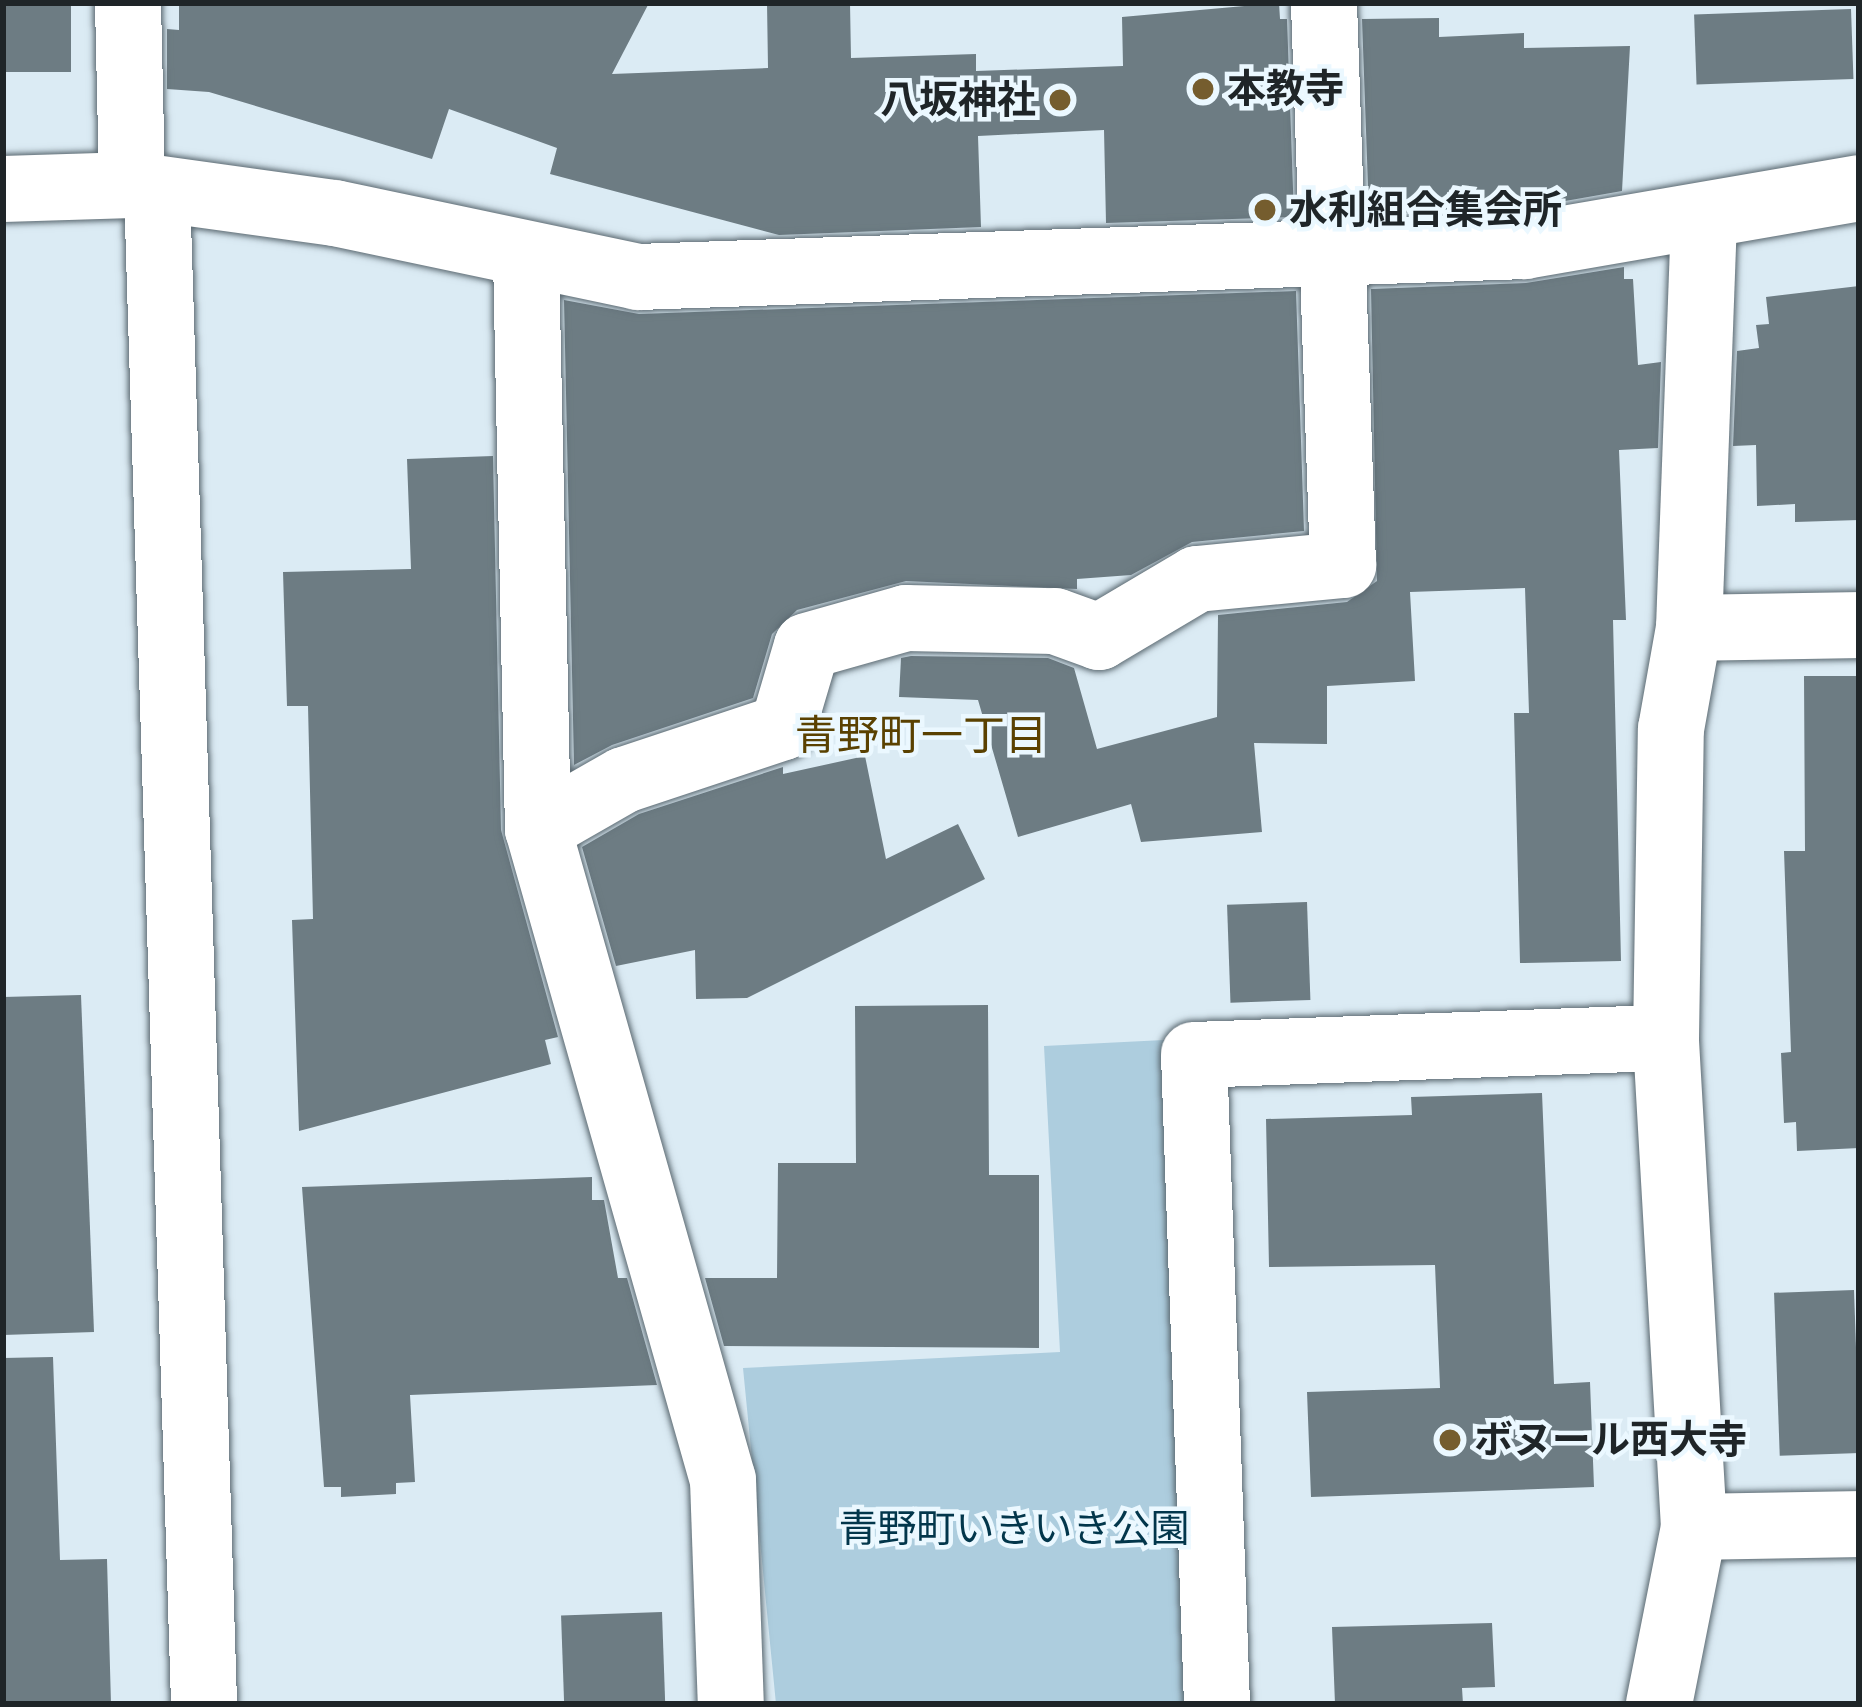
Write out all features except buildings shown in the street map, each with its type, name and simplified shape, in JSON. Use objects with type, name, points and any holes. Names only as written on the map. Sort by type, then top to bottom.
[{"type":"street","points":[[128,3],[144,187],[204,1704]]},
{"type":"street","points":[[538,829],[623,780],[783,727],[807,646],[906,618],[1054,621],[1099,637],[1197,579],[1343,565],[1324,3]]},
{"type":"street","points":[[3,189],[144,187],[335,213],[526,258],[638,277],[1524,246],[1704,219],[1859,188]]},
{"type":"street","points":[[1659,1704],[1694,1527],[1666,1038],[1671,729],[1689,628],[1704,219]]},
{"type":"street","points":[[526,258],[538,829],[723,1480],[731,1704]]},
{"type":"street","points":[[1689,628],[1859,626]]},
{"type":"street","points":[[1217,1704],[1194,1055],[1666,1038]]},
{"type":"street","points":[[1694,1527],[1859,1524]]},
{"type":"green space","name":"青野町いきいき公園","points":[[1164,1040],[1200,1704],[776,1704],[743,1368],[1060,1352],[1044,1046]]},
{"type":"place","name":"本教寺","points":[[1203,89]]},
{"type":"place","name":"八坂神社","points":[[1060,100]]},
{"type":"place","name":"水利組合集会所","points":[[1265,210]]},
{"type":"place","name":"ボヌール西大寺","points":[[1450,1440]]},
{"type":"district","name":"青野町一丁目","points":[[921,736]]}]
